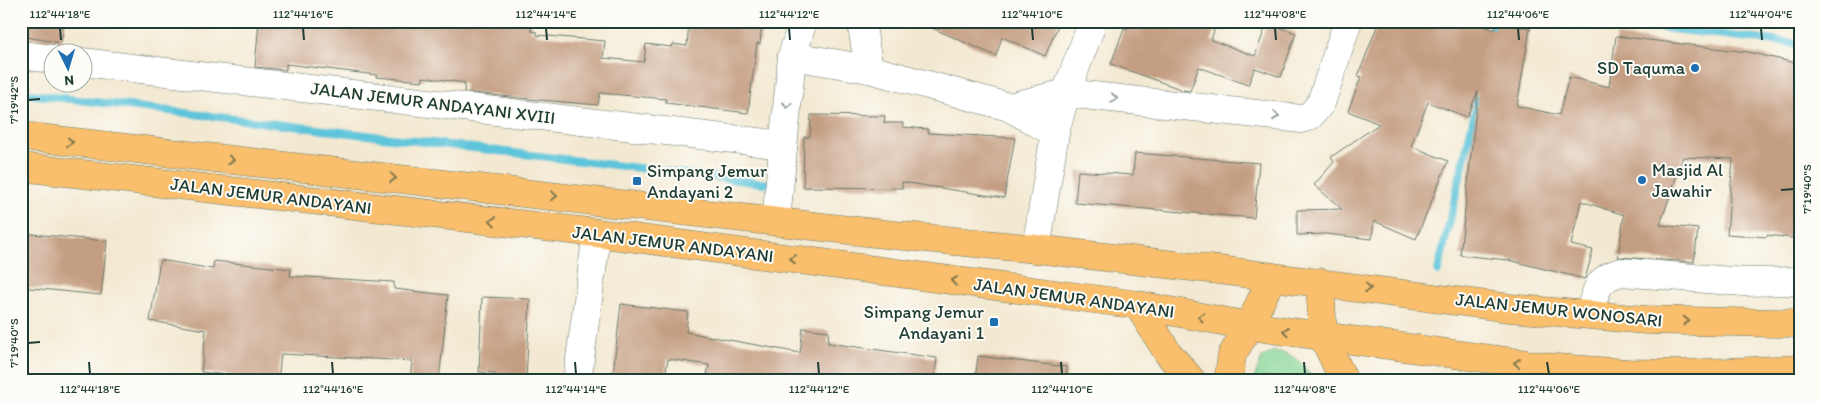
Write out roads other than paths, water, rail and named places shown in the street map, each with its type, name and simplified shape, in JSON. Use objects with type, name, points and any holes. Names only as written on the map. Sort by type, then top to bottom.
[{"type":"main road","name":"JALAN JEMUR ANDAYANI","points":[[21,136],[1320,282]]},
{"type":"main road","name":"JALAN JEMUR ANDAYANI","points":[[21,167],[597,233],[1138,306],[1249,326],[1323,336]]},
{"type":"main road","points":[[1228,381],[1232,356],[1249,326],[1272,277]]},
{"type":"main road","points":[[1320,282],[1323,336],[1344,381]]},
{"type":"main road","name":"JALAN JEMUR WONOSARI","points":[[1320,282],[1510,308],[1646,320],[1774,324],[1800,323]]},
{"type":"main road","points":[[1138,306],[1168,353],[1192,381]]},
{"type":"main road","points":[[1323,336],[1556,368],[1628,374],[1783,374]]},
{"type":"street","points":[[776,222],[792,56],[803,21]]},
{"type":"street","points":[[860,21],[869,69]]},
{"type":"street","points":[[1036,249],[1054,133],[1066,93],[1093,21]]},
{"type":"street","points":[[1009,107],[1066,93],[1301,119],[1310,116],[1321,103],[1348,21]]},
{"type":"street","points":[[21,55],[42,57]]},
{"type":"street","points":[[792,56],[869,69],[1009,107],[1054,133]]},
{"type":"street","name":"JALAN JEMUR ANDAYANI XVIII","points":[[92,63],[784,145]]},
{"type":"street","points":[[577,381],[597,233]]},
{"type":"street","points":[[1589,314],[1601,281],[1610,275],[1621,272],[1744,282],[1800,281]]},
{"type":"waterway","points":[[1490,39],[1494,21]]},
{"type":"waterway","points":[[1602,21],[1800,44]]},
{"type":"waterway","points":[[21,93],[770,184]]},
{"type":"waterway","points":[[1438,271],[1478,99]]},
{"type":"place","name":"SD Taquma","points":[[1695,68]]},
{"type":"place","name":"Masjid Al Jawahir","points":[[1642,180]]},
{"type":"place","name":"Simpang Jemur Andayani 2","points":[[637,181]]},
{"type":"place","name":"Simpang Jemur Andayani 1","points":[[994,322]]}]
